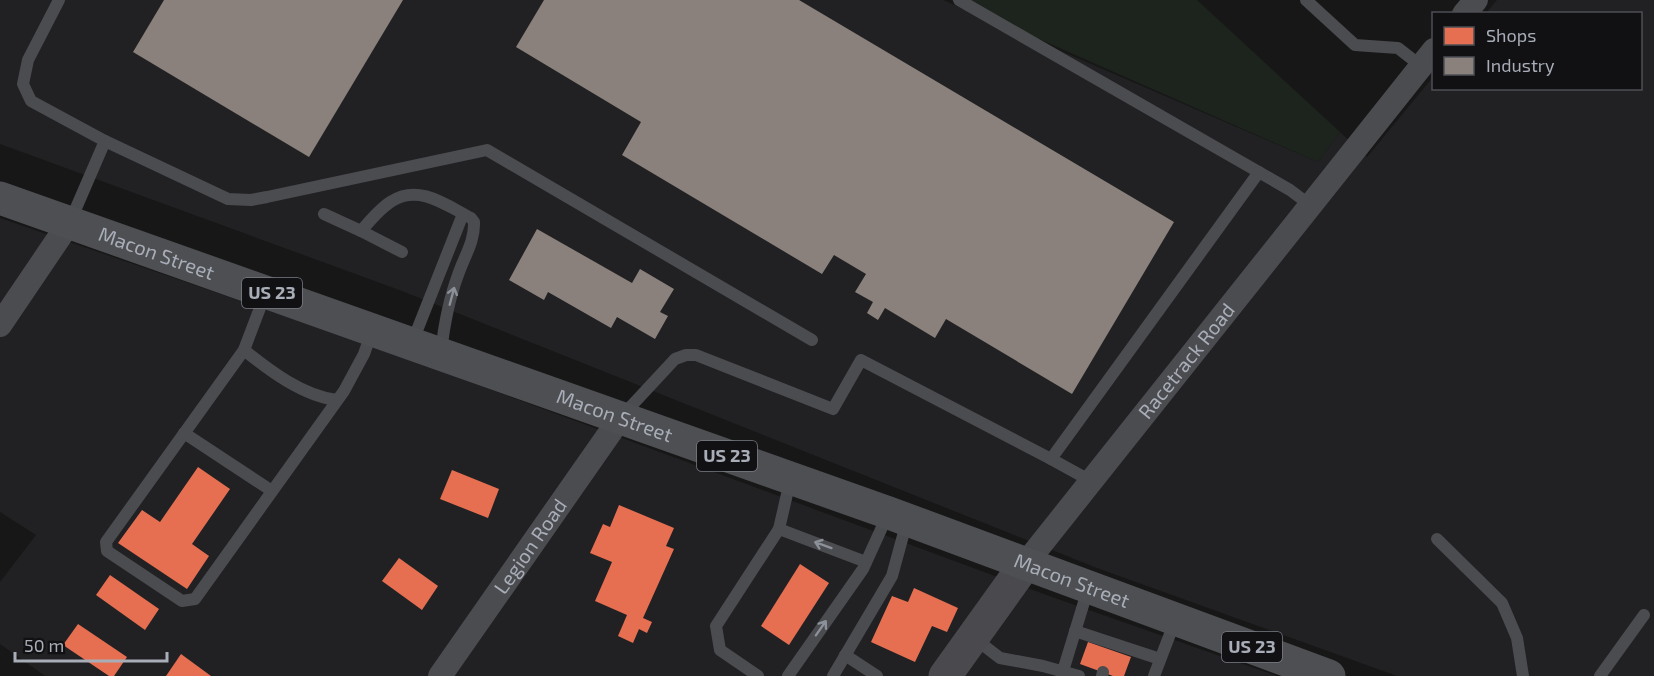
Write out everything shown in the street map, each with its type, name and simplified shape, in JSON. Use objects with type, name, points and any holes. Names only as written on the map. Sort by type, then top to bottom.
[{"type":"main road","name":"Macon Street","points":[[0,198],[621,417],[1089,586],[1326,676]]},
{"type":"street","points":[[1466,12],[1476,0]]},
{"type":"street","name":"Racetrack Road","points":[[945,676],[1026,563],[1427,58]]},
{"type":"street","points":[[0,325],[69,223]]},
{"type":"street","name":"Legion Road","points":[[440,676],[621,417]]},
{"type":"lane","points":[[59,0],[28,60],[23,84],[31,101],[105,141],[228,199],[251,200],[267,197],[487,150],[812,340]]},
{"type":"lane","points":[[959,0],[1294,192],[1310,205]]},
{"type":"lane","points":[[1306,0],[1355,45],[1398,48],[1427,58]]},
{"type":"lane","points":[[69,223],[105,141]]},
{"type":"lane","points":[[1051,459],[1259,172]]},
{"type":"lane","points":[[361,231],[391,201],[411,194],[425,195],[463,213],[474,222],[473,236],[457,276],[444,328],[426,348]]},
{"type":"lane","points":[[426,348],[463,213]]},
{"type":"lane","points":[[324,214],[402,252]]},
{"type":"lane","points":[[266,291],[244,350],[106,542],[107,551],[182,601],[195,599],[337,400],[364,354],[373,329]]},
{"type":"lane","points":[[244,350],[262,364],[308,392],[325,399],[337,400]]},
{"type":"lane","points":[[621,417],[675,359],[686,355],[696,355],[832,409],[861,360],[1091,481]]},
{"type":"lane","points":[[184,433],[272,491]]},
{"type":"lane","points":[[758,676],[720,650],[716,626],[779,529],[791,479]]},
{"type":"lane","points":[[788,676],[898,517]]},
{"type":"lane","points":[[833,676],[892,576],[898,517]]},
{"type":"lane","points":[[779,529],[866,562]]},
{"type":"lane","points":[[1437,539],[1502,603],[1517,638],[1523,676]]},
{"type":"lane","points":[[1063,671],[1089,586]]},
{"type":"lane","points":[[1600,676],[1644,615]]},
{"type":"lane","points":[[1154,676],[1176,618]]},
{"type":"lane","points":[[1075,631],[1112,647],[1160,659]]},
{"type":"lane","points":[[973,637],[1000,658],[1036,671],[1063,671],[1079,676]]},
{"type":"lane","points":[[845,655],[877,676]]},
{"type":"shaded area","points":[[0,0],[943,0],[1318,162],[1340,132],[1367,157],[1432,78],[1432,90],[1642,90],[1642,12],[1487,12],[1497,0],[1654,0],[1654,676],[1397,676],[1097,568],[402,291],[0,144]]},
{"type":"shaded area","points":[[951,0],[1197,0],[1340,132],[1318,162]]},
{"type":"shaded area","points":[[0,218],[400,356],[1052,597],[1277,676],[45,676],[0,644],[0,582],[36,535],[0,512]]},
{"type":"building: Shops","points":[[198,467],[230,489],[192,544],[209,556],[187,589],[118,543],[142,510],[160,522]]},
{"type":"building: Shops","points":[[452,470],[499,489],[488,518],[440,499]]},
{"type":"building: Shops","points":[[619,505],[674,528],[666,546],[674,549],[643,618],[652,622],[647,633],[639,629],[633,643],[618,636],[627,615],[595,601],[612,562],[590,553],[603,524],[610,527]]},
{"type":"building: Shops","points":[[399,558],[438,586],[422,610],[382,581]]},
{"type":"building: Shops","points":[[800,564],[829,583],[789,645],[761,626]]},
{"type":"building: Shops","points":[[110,575],[159,609],[145,630],[96,595]]},
{"type":"building: Shops","points":[[914,588],[958,608],[947,632],[932,626],[915,662],[871,642],[892,596],[908,602]]},
{"type":"building: Shops","points":[[78,624],[127,657],[114,676],[109,676],[63,645]]},
{"type":"building: Shops","points":[[1088,642],[1131,657],[1124,676],[1113,676],[1080,664]]},
{"type":"building: Shops","points":[[181,654],[211,676],[166,676]]},
{"type":"building: Industry","points":[[164,0],[403,0],[309,157],[133,52]]},
{"type":"building: Industry","points":[[544,0],[799,0],[1174,222],[1072,394],[946,319],[935,338],[885,308],[878,320],[867,313],[873,302],[855,292],[866,274],[834,255],[822,274],[622,155],[641,122],[516,47]]},
{"type":"building: Industry","points":[[537,229],[632,283],[640,269],[674,289],[660,312],[668,316],[655,339],[617,317],[611,328],[548,292],[544,300],[509,280]]}]
